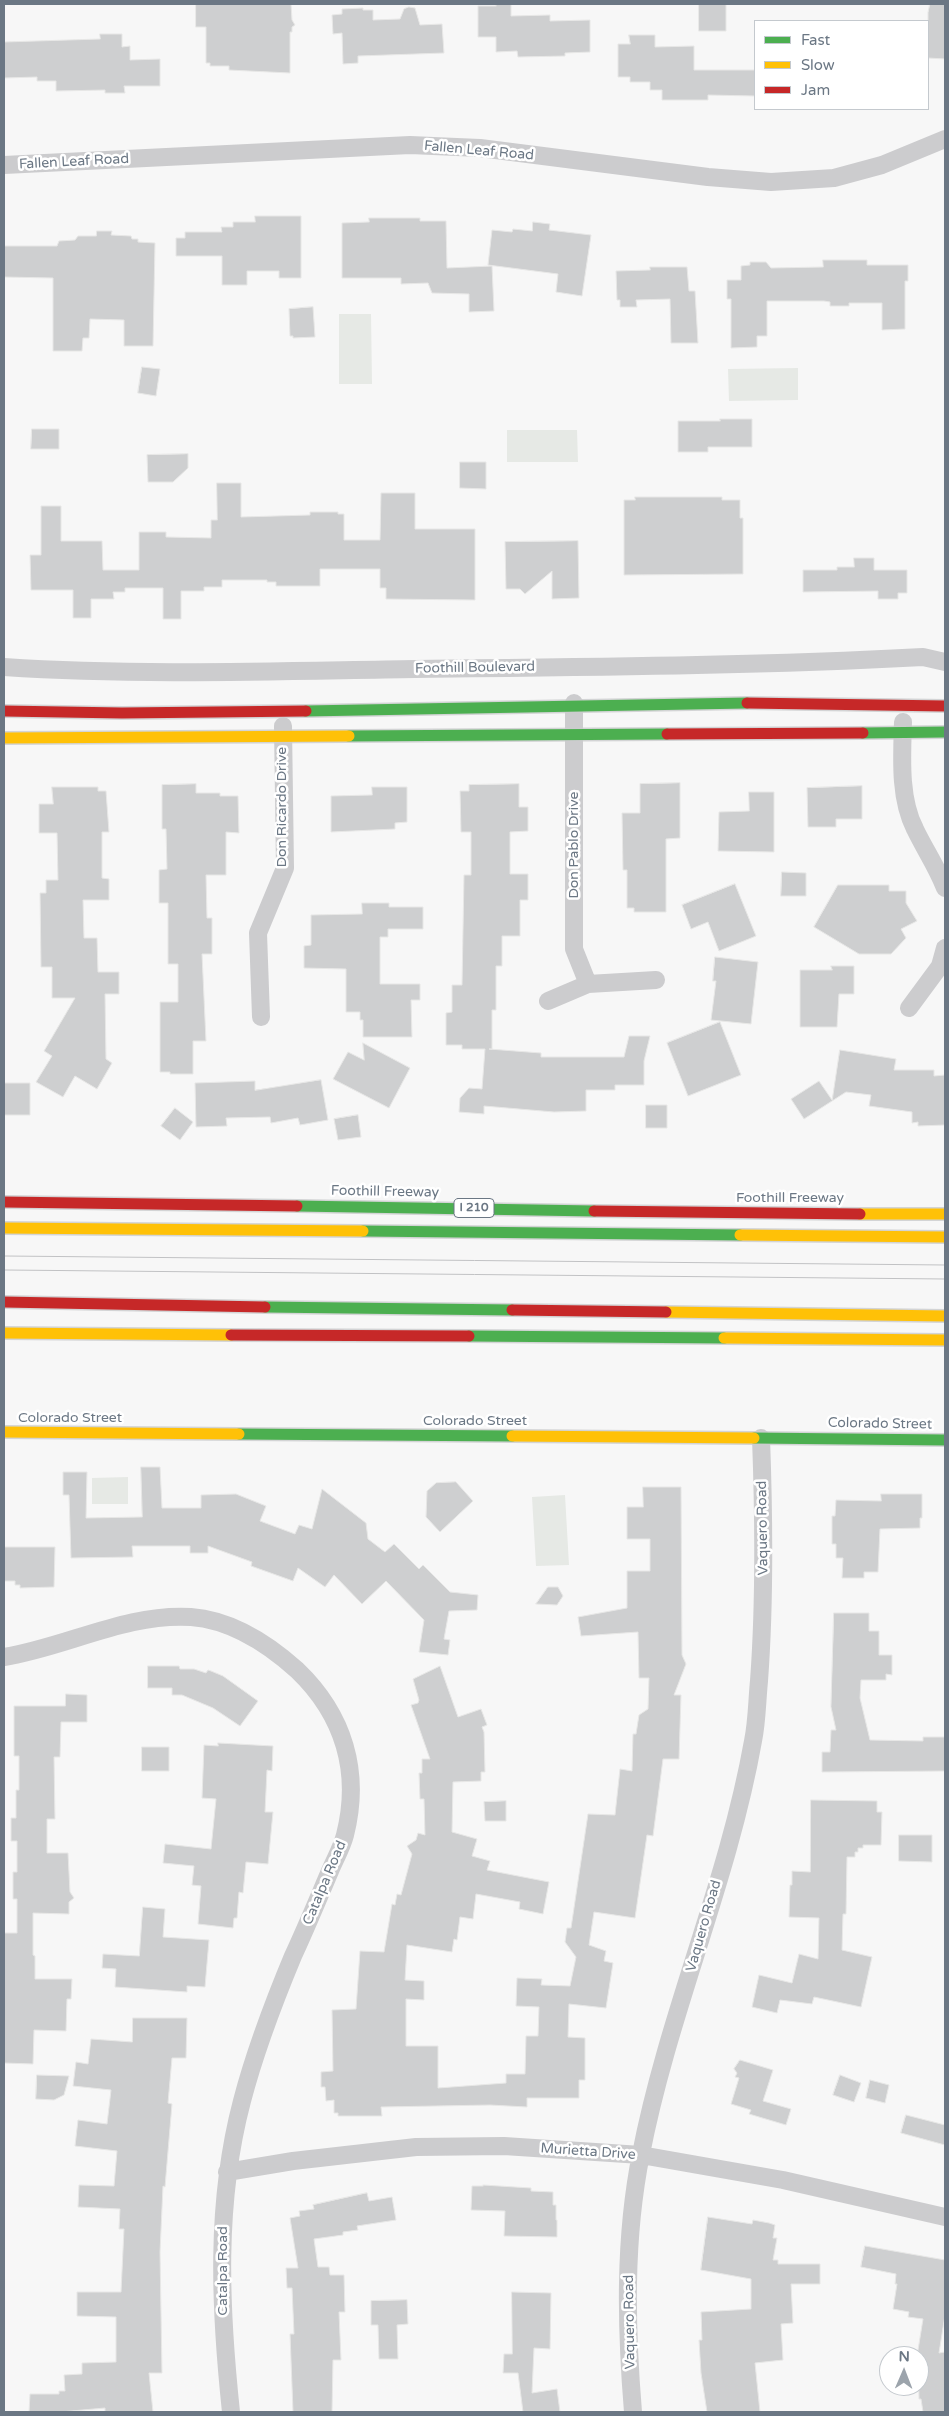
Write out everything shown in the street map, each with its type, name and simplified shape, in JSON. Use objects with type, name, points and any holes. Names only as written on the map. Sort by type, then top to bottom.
[{"type":"main road","points":[[4,711],[282,712],[574,704],[904,704],[945,706]]},
{"type":"main road","points":[[4,738],[945,732]]},
{"type":"main road","name":"Foothill Freeway","points":[[4,1202],[945,1214]]},
{"type":"main road","points":[[4,1228],[945,1236]]},
{"type":"main road","points":[[4,1302],[162,1306],[945,1316]]},
{"type":"main road","points":[[4,1334],[945,1340]]},
{"type":"main road","name":"Colorado Street","points":[[4,1432],[945,1440]]},
{"type":"street","name":"Fallen Leaf Road","points":[[4,165],[410,145],[480,148],[708,177],[771,182],[834,178],[882,166],[945,139]]},
{"type":"street","name":"Foothill Boulevard","points":[[4,667],[71,672],[268,671],[735,666],[923,658],[945,662]]},
{"type":"street","name":"Don Pablo Drive","points":[[574,704],[574,949],[588,984]]},
{"type":"street","points":[[904,704],[903,732],[906,803],[914,828],[935,862],[945,888]]},
{"type":"street","name":"Don Ricardo Drive","points":[[261,1017],[258,933],[285,868],[282,712]]},
{"type":"street","points":[[909,1008],[940,966],[945,948]]},
{"type":"street","points":[[548,1001],[588,984],[656,980]]},
{"type":"street","name":"Vaquero Road","points":[[633,2412],[627,2339],[628,2292],[631,2226],[641,2155],[654,2100],[743,1792],[754,1738],[762,1647],[764,1557],[761,1438]]},
{"type":"street","name":"Catalpa Road","points":[[4,1657],[148,1618],[193,1617],[238,1629],[277,1652],[310,1683],[336,1720],[349,1759],[351,1800],[344,1837],[268,2013],[241,2102],[227,2172],[220,2272],[224,2352],[231,2412]]},
{"type":"street","name":"Murietta Drive","points":[[227,2172],[293,2161],[416,2147],[504,2146],[641,2155],[783,2180],[945,2217]]},
{"type":"shaded area","points":[[339,314],[371,314],[372,384],[339,384]]},
{"type":"shaded area","points":[[798,368],[798,400],[729,401],[728,369]]},
{"type":"shaded area","points":[[507,430],[577,430],[578,462],[507,462]]},
{"type":"shaded area","points":[[128,1477],[128,1504],[92,1504],[92,1478]]},
{"type":"shaded area","points":[[565,1495],[569,1565],[536,1566],[532,1497]]},
{"type":"building","points":[[196,4],[291,4],[292,20],[295,25],[292,27],[292,32],[290,32],[290,73],[229,70],[229,66],[210,66],[210,63],[206,63],[206,27],[196,27]]},
{"type":"building","points":[[495,4],[511,4],[511,16],[550,15],[550,21],[590,20],[590,52],[565,53],[565,56],[518,57],[517,51],[496,52],[496,37],[478,37],[478,6],[496,6]]},
{"type":"building","points":[[699,4],[726,4],[726,31],[699,31]]},
{"type":"building","points":[[930,4],[945,4],[945,59],[929,58],[928,13]]},
{"type":"building","points":[[409,7],[415,8],[420,25],[442,24],[444,53],[358,56],[358,63],[343,64],[342,33],[333,34],[332,15],[342,14],[342,9],[363,8],[363,10],[373,10],[373,20],[400,19],[404,9]]},
{"type":"building","points":[[100,34],[122,34],[122,47],[130,46],[130,60],[160,59],[160,86],[124,86],[125,93],[105,93],[105,90],[56,91],[56,81],[37,81],[37,77],[4,78],[4,42],[100,39]]},
{"type":"building","points":[[629,35],[655,35],[655,47],[694,46],[694,70],[754,70],[754,96],[708,95],[708,100],[662,100],[662,90],[650,90],[650,82],[630,82],[630,77],[618,77],[618,44],[630,44]]},
{"type":"building","points":[[255,216],[301,216],[301,278],[279,278],[279,271],[247,271],[247,285],[222,285],[222,256],[176,256],[176,238],[185,238],[185,232],[222,232],[221,227],[233,227],[233,222],[255,222]]},
{"type":"building","points":[[369,218],[420,218],[420,221],[446,221],[447,268],[492,266],[494,311],[469,312],[469,294],[432,293],[428,283],[401,284],[401,278],[342,278],[342,223],[369,222]]},
{"type":"building","points":[[533,222],[550,224],[549,230],[591,235],[582,296],[556,292],[558,274],[488,265],[492,230],[512,232],[513,229],[532,231]]},
{"type":"building","points":[[97,231],[112,231],[111,235],[131,236],[132,239],[138,239],[138,242],[155,243],[153,346],[124,346],[124,320],[90,319],[89,338],[83,338],[82,351],[53,351],[53,278],[4,277],[4,246],[57,246],[59,241],[75,240],[78,236],[96,236]]},
{"type":"building","points":[[823,260],[867,260],[867,265],[908,265],[908,281],[905,281],[905,329],[882,330],[882,303],[849,303],[849,306],[830,306],[830,302],[824,301],[767,301],[767,336],[757,336],[757,347],[731,348],[731,299],[727,299],[727,280],[741,280],[741,266],[750,265],[750,262],[766,262],[771,268],[823,267]]},
{"type":"building","points":[[650,267],[687,267],[689,291],[695,291],[698,343],[671,343],[670,299],[636,300],[637,307],[620,307],[620,300],[617,300],[616,271],[650,270]]},
{"type":"building","points":[[313,307],[315,337],[293,338],[293,336],[290,336],[289,309]]},
{"type":"building","points":[[142,367],[160,369],[156,396],[138,393]]},
{"type":"building","points":[[720,419],[752,419],[752,447],[708,447],[708,452],[678,452],[678,421],[720,421]]},
{"type":"building","points":[[32,429],[59,429],[59,449],[31,449]]},
{"type":"building","points":[[188,454],[188,468],[173,482],[148,482],[147,455]]},
{"type":"building","points":[[460,462],[486,462],[486,489],[460,488]]},
{"type":"building","points":[[217,483],[241,483],[241,517],[310,515],[310,512],[338,512],[338,514],[344,514],[344,540],[380,540],[381,493],[415,493],[415,529],[475,529],[475,600],[386,599],[386,588],[380,588],[380,569],[320,569],[320,586],[276,586],[276,582],[267,582],[267,580],[222,580],[222,587],[204,587],[204,591],[181,591],[181,619],[163,619],[163,588],[125,588],[125,592],[113,592],[114,599],[91,599],[91,618],[73,618],[73,590],[31,590],[30,555],[41,555],[41,506],[61,506],[61,541],[102,541],[103,570],[139,570],[139,532],[166,532],[166,537],[211,538],[211,520],[217,520]]},
{"type":"building","points":[[635,497],[722,497],[722,500],[740,500],[740,518],[743,518],[743,574],[624,575],[624,500],[635,500]]},
{"type":"building","points":[[578,541],[579,598],[552,599],[552,571],[525,594],[520,589],[506,589],[505,542]]},
{"type":"building","points":[[854,558],[874,558],[874,570],[907,570],[907,593],[898,593],[898,599],[878,599],[878,591],[803,592],[803,570],[837,570],[837,567],[854,567]]},
{"type":"building","points":[[680,783],[680,838],[666,839],[666,912],[634,912],[634,908],[627,908],[627,870],[623,870],[622,813],[640,813],[640,784]]},
{"type":"building","points":[[196,784],[196,793],[220,793],[220,796],[238,796],[239,833],[226,832],[226,875],[206,875],[207,918],[212,918],[212,954],[202,954],[206,1041],[193,1041],[193,1074],[170,1074],[170,1072],[160,1072],[160,1002],[178,1002],[178,964],[168,964],[168,903],[159,903],[159,870],[167,869],[166,829],[162,829],[162,785]]},
{"type":"building","points":[[519,784],[519,807],[528,807],[528,831],[510,832],[510,874],[528,874],[528,900],[520,900],[520,936],[502,936],[502,966],[496,966],[496,1010],[492,1010],[492,1049],[489,1049],[541,1053],[541,1057],[624,1057],[629,1036],[650,1036],[644,1061],[644,1085],[615,1085],[615,1090],[586,1090],[586,1111],[554,1112],[484,1106],[484,1114],[459,1112],[460,1098],[469,1088],[482,1089],[485,1049],[462,1049],[462,1045],[446,1045],[446,1013],[452,1012],[452,985],[462,985],[464,875],[471,875],[471,832],[461,832],[460,791],[469,791],[469,785]]},
{"type":"building","points":[[862,786],[862,819],[836,819],[836,827],[808,827],[807,788]]},
{"type":"building","points":[[52,787],[98,787],[98,791],[106,791],[109,832],[102,832],[102,878],[109,879],[109,900],[83,900],[84,938],[97,938],[98,972],[119,972],[119,994],[105,994],[106,1059],[112,1063],[97,1089],[75,1076],[63,1097],[36,1082],[52,1056],[44,1051],[75,998],[52,998],[52,967],[41,967],[40,893],[46,893],[46,880],[58,880],[57,833],[39,833],[39,804],[53,804]]},
{"type":"building","points":[[372,787],[407,787],[407,822],[395,823],[395,829],[331,832],[331,796],[372,795]]},
{"type":"building","points":[[749,792],[774,792],[774,852],[718,851],[719,812],[749,811]]},
{"type":"building","points":[[782,872],[806,873],[806,896],[781,896]]},
{"type":"building","points":[[735,884],[756,936],[719,951],[708,922],[691,929],[682,905]]},
{"type":"building","points":[[838,885],[889,885],[889,891],[906,891],[906,903],[917,921],[901,929],[906,938],[891,954],[859,954],[814,927]]},
{"type":"building","points":[[362,903],[389,903],[389,907],[423,907],[423,929],[388,929],[388,937],[380,937],[380,984],[420,984],[420,1000],[411,1000],[412,1037],[363,1037],[363,1020],[360,1020],[360,1012],[346,1012],[346,969],[304,968],[304,946],[311,945],[311,915],[362,914]]},
{"type":"building","points":[[715,957],[758,962],[751,1024],[711,1020],[716,981],[713,981]]},
{"type":"building","points":[[831,966],[854,966],[854,994],[839,994],[837,1027],[800,1027],[800,970],[832,970]]},
{"type":"building","points":[[720,1022],[741,1075],[688,1096],[667,1043]]},
{"type":"building","points":[[363,1043],[410,1068],[389,1108],[333,1079],[348,1052],[364,1060]]},
{"type":"building","points":[[840,1050],[896,1059],[894,1070],[934,1070],[934,1076],[945,1075],[945,1125],[918,1126],[918,1122],[912,1123],[912,1112],[869,1106],[871,1095],[846,1092],[804,1119],[791,1099],[819,1081],[832,1100]]},
{"type":"building","points":[[321,1080],[328,1120],[300,1125],[298,1118],[271,1123],[270,1117],[226,1118],[227,1126],[196,1127],[195,1083],[255,1081],[255,1090]]},
{"type":"building","points":[[4,1083],[30,1083],[30,1115],[4,1115]]},
{"type":"building","points":[[646,1105],[667,1105],[667,1128],[646,1128]]},
{"type":"building","points":[[175,1108],[193,1122],[180,1140],[161,1126]]},
{"type":"building","points":[[358,1115],[361,1137],[338,1140],[334,1119]]},
{"type":"building","points":[[141,1467],[160,1467],[162,1508],[201,1508],[201,1495],[236,1494],[266,1506],[260,1521],[295,1534],[299,1525],[312,1529],[322,1489],[366,1523],[368,1539],[385,1552],[394,1544],[419,1569],[423,1565],[450,1592],[478,1595],[477,1610],[449,1611],[444,1639],[450,1640],[448,1655],[419,1652],[424,1620],[386,1581],[362,1604],[334,1575],[325,1587],[298,1568],[293,1581],[251,1566],[252,1562],[208,1546],[208,1553],[190,1553],[190,1546],[132,1546],[133,1557],[71,1558],[69,1495],[63,1495],[63,1472],[87,1472],[86,1518],[142,1517]]},
{"type":"building","points":[[456,1482],[473,1501],[440,1532],[426,1517],[427,1491],[436,1483]]},
{"type":"building","points":[[643,1487],[681,1487],[682,1655],[686,1664],[674,1695],[681,1695],[679,1759],[663,1759],[653,1836],[647,1835],[635,1918],[594,1912],[589,1945],[606,1951],[604,1961],[613,1963],[606,2008],[569,2004],[568,2037],[585,2038],[585,2080],[579,2080],[579,2098],[527,2098],[527,2107],[490,2105],[381,2107],[382,2116],[338,2116],[338,2113],[334,2113],[334,2100],[326,2101],[325,2087],[321,2087],[321,2072],[333,2071],[332,2010],[356,2009],[360,1951],[384,1952],[392,1904],[395,1905],[397,1894],[401,1895],[412,1854],[407,1846],[416,1840],[418,1833],[425,1835],[424,1799],[420,1799],[419,1773],[422,1773],[422,1759],[430,1759],[411,1705],[418,1703],[419,1700],[413,1679],[440,1666],[458,1717],[481,1709],[487,1725],[482,1727],[484,1732],[485,1772],[481,1772],[481,1781],[453,1782],[452,1832],[477,1839],[472,1856],[490,1861],[487,1870],[549,1882],[543,1914],[519,1909],[520,1902],[476,1894],[473,1919],[460,1917],[457,1940],[454,1939],[452,1952],[407,1945],[405,1980],[424,1981],[424,2000],[406,1999],[406,2046],[438,2046],[438,2088],[506,2083],[506,2074],[525,2074],[526,2036],[538,2036],[539,2007],[516,2006],[517,1978],[542,1979],[541,1985],[570,1986],[576,1957],[565,1942],[567,1928],[571,1928],[588,1814],[615,1815],[620,1769],[632,1771],[633,1734],[636,1734],[639,1715],[648,1709],[649,1678],[639,1678],[638,1632],[581,1636],[578,1617],[627,1608],[627,1571],[650,1571],[650,1539],[627,1539],[627,1507],[643,1507]]},
{"type":"building","points":[[881,1494],[922,1494],[920,1528],[880,1529],[878,1572],[864,1572],[864,1578],[842,1578],[843,1558],[836,1558],[836,1544],[832,1544],[832,1516],[835,1516],[836,1500],[881,1501]]},
{"type":"building","points":[[4,1547],[55,1547],[54,1587],[20,1588],[20,1585],[15,1585],[15,1581],[4,1581]]},
{"type":"building","points":[[548,1587],[558,1587],[563,1596],[557,1605],[536,1604]]},
{"type":"building","points":[[834,1613],[869,1613],[869,1631],[879,1631],[879,1655],[892,1655],[892,1675],[886,1674],[886,1680],[861,1680],[860,1698],[870,1740],[923,1741],[923,1737],[945,1737],[945,1771],[822,1772],[822,1752],[830,1752],[831,1730],[836,1730],[831,1707]]},
{"type":"building","points":[[148,1666],[179,1666],[180,1669],[194,1669],[206,1673],[208,1670],[223,1676],[258,1701],[240,1726],[213,1708],[182,1695],[172,1695],[172,1688],[148,1688]]},
{"type":"building","points":[[66,1694],[87,1695],[87,1722],[61,1722],[60,1757],[54,1757],[55,1819],[47,1819],[47,1853],[68,1853],[70,1892],[74,1898],[69,1902],[69,1914],[33,1913],[33,1955],[35,1956],[35,1979],[72,1979],[71,1999],[67,1999],[66,2031],[34,2030],[33,2064],[4,2063],[4,1933],[17,1933],[17,1899],[13,1899],[13,1872],[17,1872],[17,1841],[11,1841],[11,1818],[16,1818],[16,1790],[19,1790],[19,1756],[14,1756],[14,1706],[65,1706]]},
{"type":"building","points":[[218,1743],[273,1746],[272,1771],[267,1770],[265,1812],[273,1812],[268,1864],[246,1862],[243,1893],[239,1892],[237,1918],[234,1918],[233,1928],[198,1924],[201,1886],[192,1885],[194,1866],[163,1863],[165,1844],[211,1849],[216,1799],[202,1798],[204,1745],[218,1746]]},
{"type":"building","points":[[142,1747],[169,1747],[169,1771],[142,1771]]},
{"type":"building","points":[[811,1800],[877,1801],[877,1812],[882,1812],[881,1845],[863,1845],[863,1848],[858,1848],[858,1852],[855,1852],[855,1857],[847,1857],[846,1914],[843,1914],[842,1950],[872,1957],[861,2007],[814,1997],[812,2004],[780,2000],[777,2013],[752,2007],[759,1975],[792,1983],[799,1954],[818,1959],[819,1918],[789,1917],[792,1871],[810,1872]]},
{"type":"building","points":[[506,1801],[506,1821],[485,1821],[484,1802]]},
{"type":"building","points":[[899,1835],[932,1835],[932,1862],[899,1861]]},
{"type":"building","points":[[143,1907],[165,1909],[163,1937],[209,1940],[205,1987],[187,1986],[187,1992],[115,1987],[116,1969],[102,1968],[103,1954],[139,1956]]},
{"type":"building","points":[[133,2018],[187,2018],[186,2058],[172,2058],[168,2103],[172,2104],[165,2187],[163,2186],[160,2252],[162,2373],[149,2373],[153,2412],[105,2412],[105,2408],[60,2412],[29,2412],[30,2394],[59,2394],[59,2391],[65,2391],[64,2375],[82,2374],[82,2363],[116,2362],[116,2317],[77,2316],[77,2292],[121,2292],[124,2229],[119,2229],[120,2209],[78,2207],[79,2185],[114,2186],[117,2151],[75,2146],[78,2120],[107,2124],[111,2090],[73,2086],[76,2062],[88,2064],[91,2039],[132,2042]]},
{"type":"building","points":[[740,2060],[773,2070],[763,2101],[791,2109],[786,2125],[749,2114],[751,2110],[731,2104],[739,2078],[735,2077],[737,2073],[734,2069]]},
{"type":"building","points":[[37,2075],[69,2076],[64,2095],[54,2100],[36,2099]]},
{"type":"building","points":[[840,2075],[861,2083],[854,2102],[833,2095]]},
{"type":"building","points":[[870,2080],[889,2085],[885,2103],[866,2098]]},
{"type":"building","points":[[906,2115],[945,2125],[945,2145],[901,2133]]},
{"type":"building","points":[[472,2186],[531,2188],[531,2191],[553,2192],[553,2205],[556,2205],[557,2237],[504,2236],[505,2211],[471,2210]]},
{"type":"building","points":[[367,2193],[369,2201],[392,2197],[396,2220],[357,2226],[358,2230],[343,2232],[343,2235],[314,2239],[318,2267],[329,2267],[330,2275],[344,2275],[345,2312],[339,2312],[341,2360],[333,2360],[332,2412],[293,2412],[290,2334],[294,2334],[292,2288],[287,2288],[286,2268],[298,2268],[290,2218],[300,2216],[299,2211],[314,2209],[313,2205]]},
{"type":"building","points":[[708,2217],[752,2224],[753,2220],[775,2225],[773,2238],[777,2238],[773,2260],[778,2260],[778,2264],[820,2264],[820,2284],[791,2284],[793,2323],[781,2324],[783,2360],[755,2363],[760,2412],[707,2412],[701,2373],[699,2340],[702,2340],[701,2312],[751,2309],[751,2279],[701,2270]]},
{"type":"building","points":[[865,2246],[945,2260],[945,2315],[939,2353],[945,2352],[945,2412],[923,2412],[921,2399],[919,2399],[919,2396],[929,2396],[929,2346],[919,2346],[923,2319],[908,2317],[909,2312],[893,2309],[897,2284],[895,2284],[896,2274],[861,2267]]},
{"type":"building","points":[[512,2292],[551,2293],[550,2349],[534,2348],[532,2393],[557,2389],[560,2412],[523,2412],[518,2373],[503,2373],[504,2354],[512,2354]]},
{"type":"building","points":[[407,2300],[408,2324],[397,2325],[398,2359],[379,2359],[378,2325],[371,2325],[371,2301]]},
{"type":"tram line","points":[[4,1256],[945,1265]]},
{"type":"tram line","points":[[4,1270],[945,1279]]},
{"type":"traffic: fast","points":[[306,711],[747,703]]},
{"type":"traffic: fast","points":[[863,733],[945,732]]},
{"type":"traffic: fast","points":[[349,736],[667,734]]},
{"type":"traffic: fast","points":[[297,1206],[594,1211]]},
{"type":"traffic: fast","points":[[363,1231],[740,1235]]},
{"type":"traffic: fast","points":[[265,1307],[512,1310]]},
{"type":"traffic: fast","points":[[469,1336],[724,1338]]},
{"type":"traffic: fast","points":[[239,1434],[512,1436]]},
{"type":"traffic: fast","points":[[754,1438],[945,1440]]},
{"type":"traffic: slow","points":[[4,738],[349,736]]},
{"type":"traffic: slow","points":[[860,1214],[945,1214]]},
{"type":"traffic: slow","points":[[4,1228],[363,1231]]},
{"type":"traffic: slow","points":[[740,1235],[945,1237]]},
{"type":"traffic: slow","points":[[666,1312],[945,1316]]},
{"type":"traffic: slow","points":[[4,1333],[231,1335]]},
{"type":"traffic: slow","points":[[724,1338],[945,1340]]},
{"type":"traffic: slow","points":[[4,1432],[239,1434]]},
{"type":"traffic: slow","points":[[512,1436],[754,1438]]},
{"type":"traffic: jam","points":[[747,703],[945,706]]},
{"type":"traffic: jam","points":[[4,711],[122,713],[306,711]]},
{"type":"traffic: jam","points":[[667,734],[863,733]]},
{"type":"traffic: jam","points":[[4,1202],[297,1206]]},
{"type":"traffic: jam","points":[[594,1211],[860,1214]]},
{"type":"traffic: jam","points":[[4,1302],[265,1307]]},
{"type":"traffic: jam","points":[[512,1310],[666,1312]]},
{"type":"traffic: jam","points":[[231,1335],[469,1336]]}]
